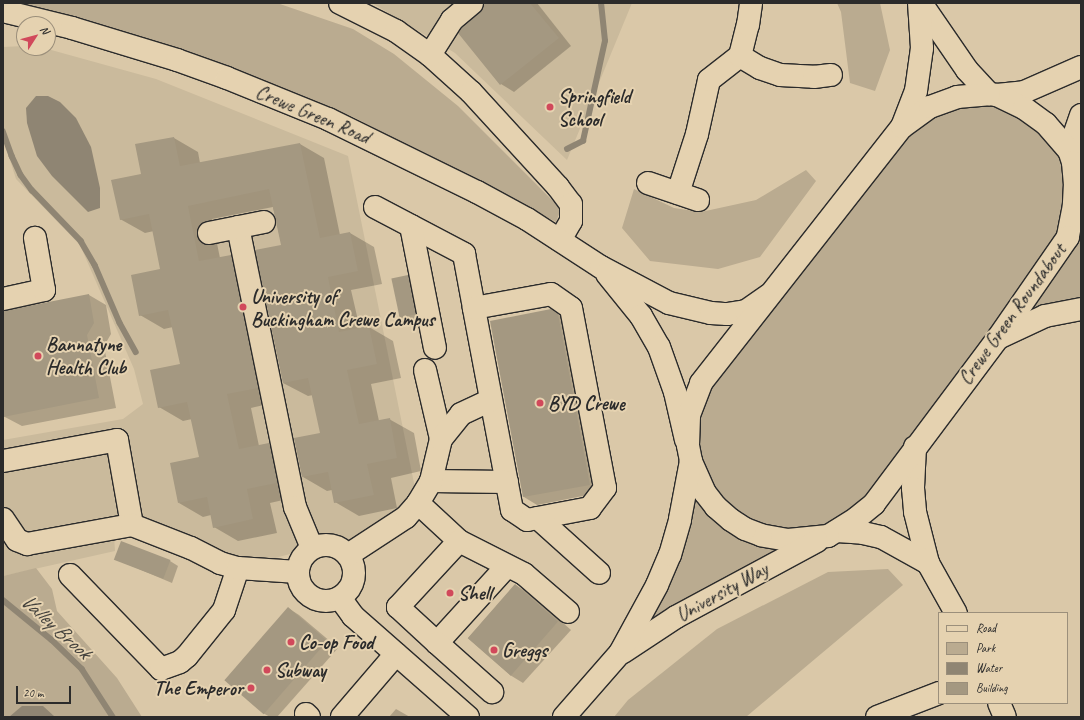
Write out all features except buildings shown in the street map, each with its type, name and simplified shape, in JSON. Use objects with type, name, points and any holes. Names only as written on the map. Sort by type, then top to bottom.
[{"type":"main road","points":[[340,3],[396,31],[430,54],[471,92],[567,197],[571,204],[571,221],[560,240]]},
{"type":"main road","points":[[430,54],[452,20],[472,3]]},
{"type":"main road","points":[[648,183],[688,196],[697,134],[709,80],[740,56],[748,25],[751,3]]},
{"type":"main road","points":[[920,3],[968,70],[993,94],[1024,108],[1046,124],[1071,156],[1081,184]]},
{"type":"main road","points":[[920,3],[922,48],[916,91],[902,126],[701,383],[689,415],[689,453],[705,493],[716,507],[731,520],[745,529],[768,537],[788,540],[832,533],[863,533],[881,537],[928,563]]},
{"type":"main road","name":"Crewe Green Road","points":[[3,11],[72,28],[177,60],[309,111],[398,152],[471,189],[560,240],[601,267],[669,303],[711,313],[727,314],[746,311],[770,294]]},
{"type":"main road","points":[[740,56],[760,68],[780,75],[814,77],[831,75]]},
{"type":"main road","points":[[902,126],[930,107],[957,97],[1024,92],[1081,67]]},
{"type":"main road","points":[[1071,156],[1081,115]]},
{"type":"main road","name":"Crewe Green Roundabout","points":[[832,533],[874,504],[915,447],[998,338],[1068,237],[1074,205],[1076,183],[1071,156]]},
{"type":"main road","points":[[375,206],[464,254],[491,400],[512,510],[527,520],[590,508],[605,488],[571,308],[551,294],[474,308]]},
{"type":"main road","points":[[209,233],[264,222]]},
{"type":"main road","points":[[411,226],[435,348]]},
{"type":"main road","points":[[238,227],[295,507],[312,548]]},
{"type":"main road","points":[[3,299],[44,290],[35,238]]},
{"type":"main road","name":"Crewe Green Road","points":[[601,267],[641,316],[659,347],[675,392],[689,453]]},
{"type":"main road","points":[[998,338],[1045,316],[1081,309]]},
{"type":"main road","points":[[425,370],[441,439]]},
{"type":"main road","points":[[348,555],[406,517],[418,503],[431,481],[441,439],[461,414],[491,400]]},
{"type":"main road","points":[[3,461],[117,440],[132,525]]},
{"type":"main road","points":[[915,447],[913,488],[915,512],[928,563],[955,612]]},
{"type":"main road","name":"University Way","points":[[564,717],[620,653],[657,585],[670,555],[680,519],[689,453]]},
{"type":"main road","points":[[431,481],[507,482]]},
{"type":"main road","points":[[418,503],[458,541],[524,574],[568,612]]},
{"type":"main road","points":[[538,518],[599,573]]},
{"type":"main road","points":[[3,519],[17,540],[27,544],[132,525],[191,548],[220,563],[238,568],[298,572]]},
{"type":"main road","name":"University Way","points":[[620,653],[676,617],[832,533]]},
{"type":"main road","points":[[458,541],[398,607],[492,692]]},
{"type":"main road","points":[[319,545],[334,545],[348,555],[354,566],[354,581],[350,588],[340,598],[329,601],[313,598],[303,589],[298,572],[303,557],[312,548],[319,545]]},
{"type":"main road","points":[[437,643],[507,566]]},
{"type":"main road","points":[[70,575],[162,669],[180,662],[187,656],[224,610],[238,568]]},
{"type":"main road","points":[[340,598],[353,616],[468,717]]},
{"type":"main road","points":[[342,717],[396,654]]},
{"type":"main road","points":[[877,717],[938,693]]},
{"type":"main road","points":[[999,704],[1005,717]]},
{"type":"shaded area","name":"Springfield School","points":[[372,3],[632,3],[567,160],[455,53]]},
{"type":"shaded area","name":"University of Buckingham Crewe Campus","points":[[16,46],[16,56],[56,56],[56,51],[156,79],[348,156],[418,503],[348,555],[312,548],[238,568],[132,525],[114,535],[115,551],[3,576],[3,440],[123,419],[143,404],[134,369],[80,245],[16,179],[3,138],[3,47]]},
{"type":"green space","points":[[3,3],[277,3],[353,29],[394,54],[458,106],[561,209],[556,222],[353,117],[217,63],[96,26]]},
{"type":"green space","points":[[837,3],[880,3],[890,50],[875,91],[850,83],[841,12]]},
{"type":"green space","points":[[957,97],[1024,108],[1081,184],[1081,309],[998,338],[883,492],[623,649],[657,585],[689,415],[902,127]]},
{"type":"green space","points":[[806,170],[816,181],[760,257],[718,269],[650,261],[622,228],[634,189],[674,208],[701,212],[756,200]]},
{"type":"green space","points":[[36,568],[52,589],[57,611],[117,678],[142,717],[3,717],[3,576]]},
{"type":"green space","points":[[888,569],[903,585],[746,717],[614,717],[628,700],[717,629],[828,572]]},
{"type":"water","points":[[36,96],[48,96],[60,102],[76,118],[91,147],[100,188],[100,208],[88,212],[52,176],[37,156],[27,123],[26,108]]},
{"type":"water","points":[[22,706],[43,706],[55,717],[9,717]]},
{"type":"waterway","points":[[567,149],[583,141],[605,41],[601,3]]},
{"type":"waterway","points":[[3,131],[21,175],[32,190],[81,241],[95,265],[120,323],[136,352]]},
{"type":"waterway","name":"Valley Brook","points":[[3,600],[52,640],[82,669],[113,717]]},
{"type":"place","name":"Springfield School","points":[[550,107]]},
{"type":"place","name":"University of Buckingham Crewe Campus","points":[[243,307]]},
{"type":"place","name":"Bannatyne Health Club","points":[[38,356]]},
{"type":"place","name":"BYD Crewe","points":[[540,403]]},
{"type":"place","name":"Shell","points":[[450,593]]},
{"type":"place","name":"Co-op Food","points":[[291,642]]},
{"type":"place","name":"Greggs","points":[[494,650]]},
{"type":"place","name":"Subway","points":[[267,670]]},
{"type":"place","name":"The Emperor","points":[[251,688]]}]
